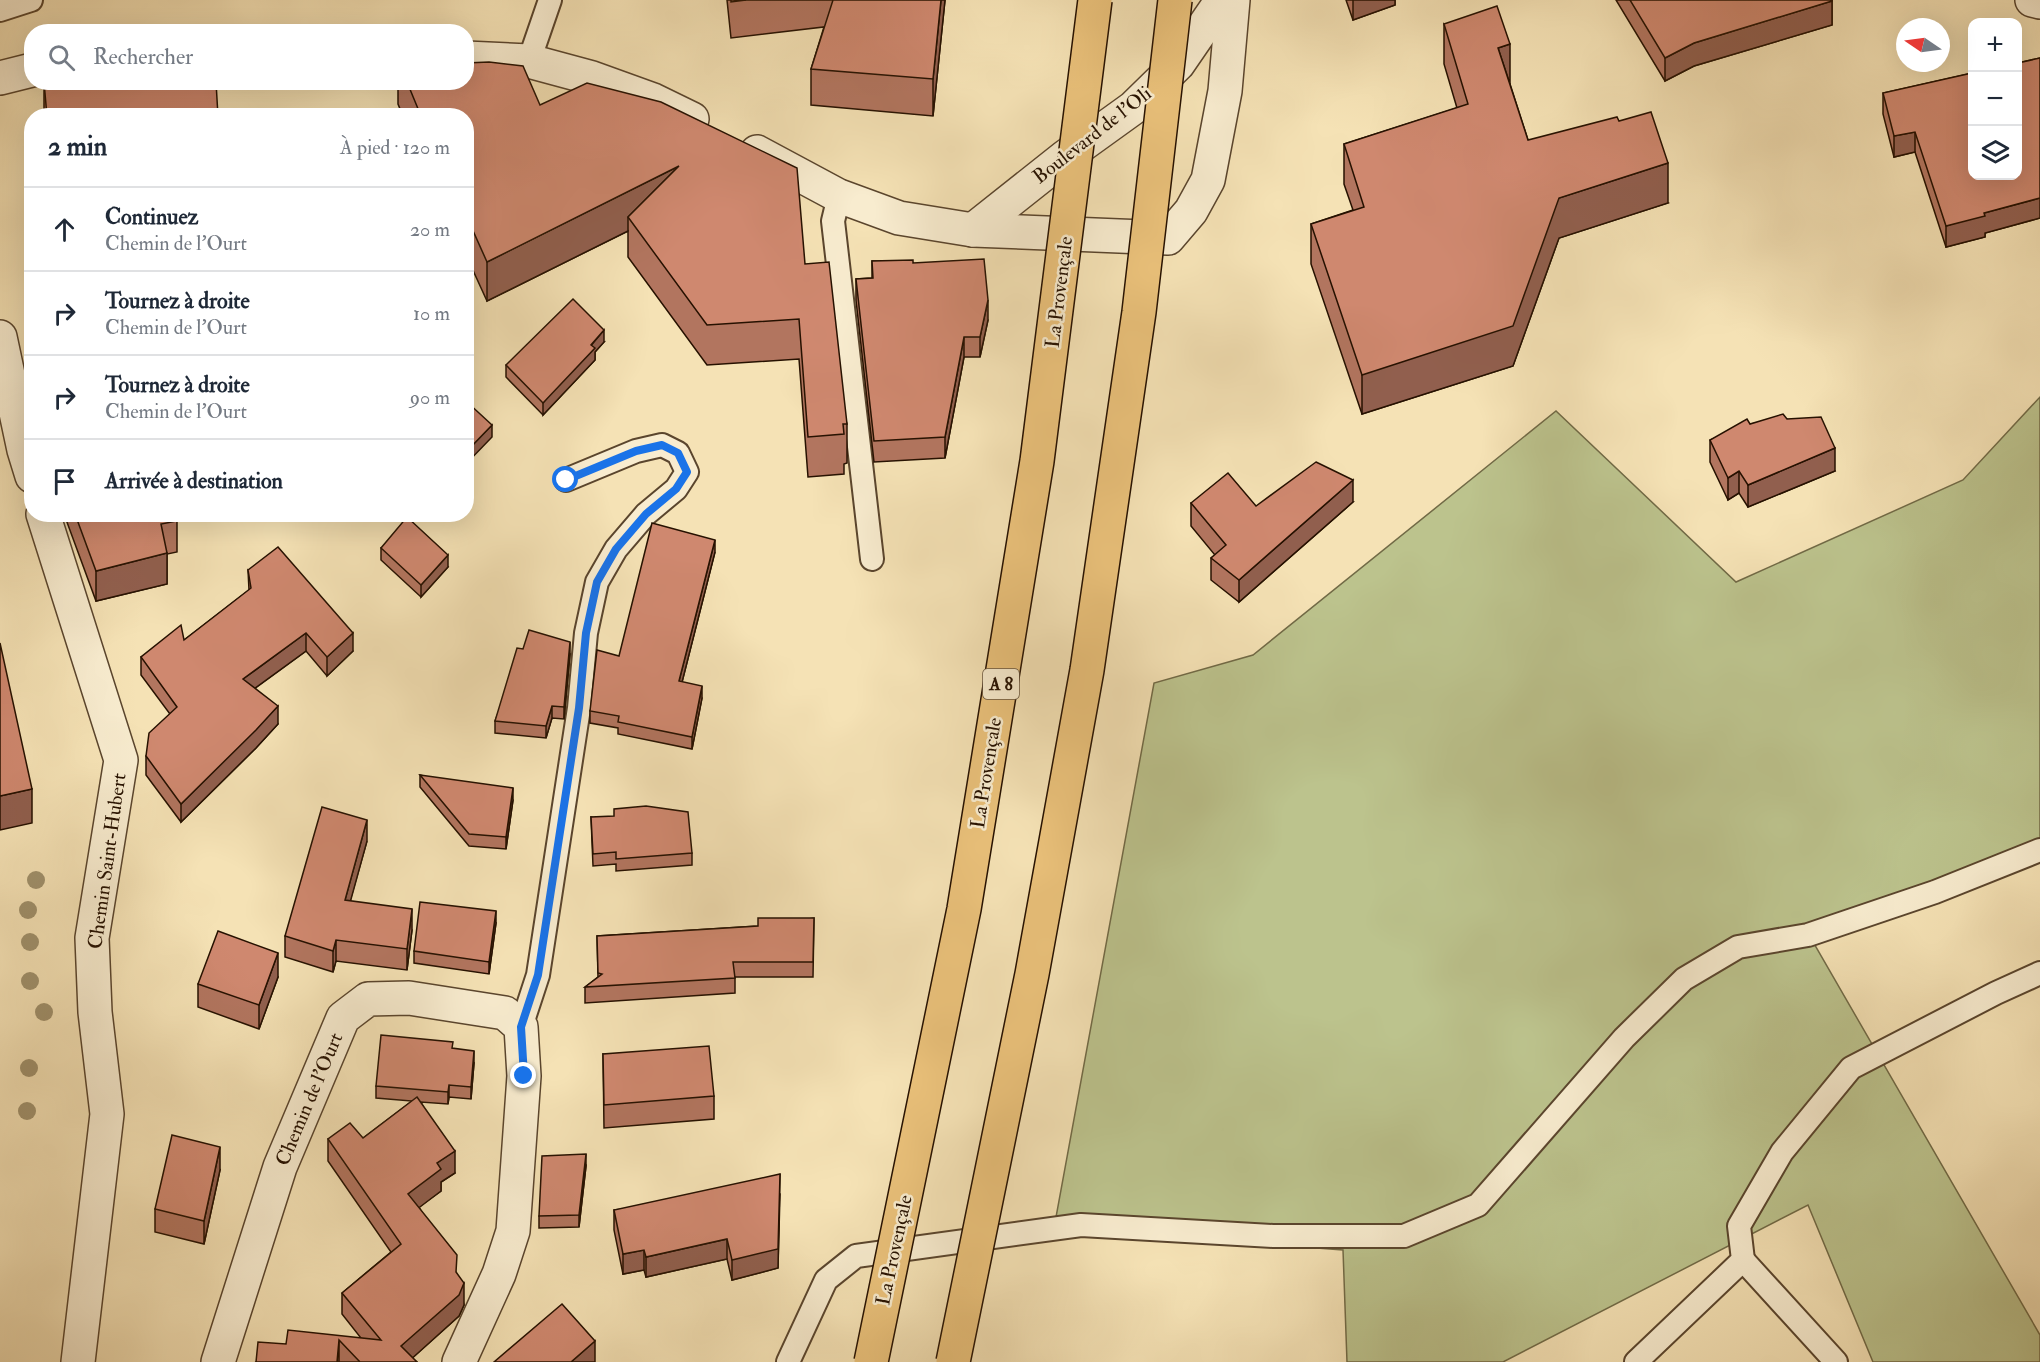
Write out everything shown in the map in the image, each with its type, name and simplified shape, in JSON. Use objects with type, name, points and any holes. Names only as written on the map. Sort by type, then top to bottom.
[{"type":"highway","name":"La Provençale","points":[[871,1362],[966,897],[1037,461],[1095,0]]},
{"type":"highway","points":[[953,1362],[1032,974],[1087,670],[1139,312],[1175,0]]},
{"type":"street","name":"Boulevard de l'Oli","points":[[973,230],[1065,157],[1133,108],[1178,64],[1222,0]]},
{"type":"street","points":[[474,58],[529,61],[592,78],[653,100],[724,134],[840,196],[898,218],[973,230],[1168,238],[1191,211],[1208,180],[1226,91],[1233,0]]},
{"type":"street","points":[[2032,0],[2040,2]]},
{"type":"street","points":[[0,78],[24,72]]},
{"type":"street","points":[[0,337],[24,450]]},
{"type":"street","name":"Chemin Saint-Hubert","points":[[46,522],[121,760],[93,938],[95,1012],[107,1114],[78,1362]]},
{"type":"street","name":"Chemin de l'Ourt","points":[[218,1362],[280,1167],[343,1018],[368,999],[409,998],[505,1013],[521,1027]]},
{"type":"street","points":[[459,1362],[499,1274],[513,1231],[524,1076],[521,1027]]},
{"type":"lane","points":[[0,10],[31,0]]},
{"type":"lane","points":[[529,61],[550,0]]},
{"type":"lane","points":[[840,196],[833,220],[873,560]]},
{"type":"lane","points":[[521,1027],[538,975],[579,708],[586,633],[597,582],[616,549],[646,514],[676,489],[687,472],[678,453],[662,445],[636,451],[566,480]]},
{"type":"lane","points":[[788,1362],[826,1280],[856,1256],[1081,1225],[1273,1236],[1404,1236],[1478,1205],[1624,1038],[1684,979],[1738,947],[1808,935],[1935,892],[2040,850]]},
{"type":"lane","points":[[1836,1362],[1743,1260],[1739,1226],[1782,1152],[1851,1068],[1996,993],[2040,973]]},
{"type":"lane","points":[[1636,1362],[1743,1260]]},
{"type":"green space","points":[[2040,397],[2040,850],[1809,935],[2040,1335],[2040,1362],[1873,1362],[1808,1205],[1503,1362],[1347,1362],[1343,1250],[1054,1228],[1154,683],[1253,655],[1556,411],[1736,582],[1963,480]]},
{"type":"building","points":[[833,0],[941,0],[933,79],[811,69]]},
{"type":"building","points":[[1630,0],[1832,1],[1694,43],[1665,58]]},
{"type":"building","points":[[1497,6],[1510,44],[1498,48],[1528,140],[1617,117],[1619,121],[1651,112],[1668,163],[1559,198],[1513,326],[1362,375],[1311,224],[1364,207],[1344,144],[1468,104],[1444,24]]},
{"type":"building","points":[[2040,58],[2040,198],[1946,226],[1915,132],[1894,136],[1883,93],[1968,74],[1968,180],[2022,180],[2022,62]]},
{"type":"building","points":[[474,63],[523,66],[540,105],[587,83],[661,102],[797,168],[805,264],[829,262],[847,424],[843,424],[844,434],[808,437],[799,319],[707,325],[628,217],[679,166],[487,262],[474,233],[474,108],[418,108],[410,90],[474,90]]},
{"type":"building","points":[[45,90],[216,90],[218,108],[46,108]]},
{"type":"building","points":[[984,259],[988,300],[980,337],[964,337],[945,437],[874,441],[856,279],[873,278],[872,261],[913,260],[913,263]]},
{"type":"building","points":[[573,299],[604,330],[591,345],[595,348],[543,403],[506,365]]},
{"type":"building","points":[[474,408],[492,425],[474,444]]},
{"type":"building","points":[[1783,414],[1787,419],[1821,417],[1835,448],[1748,485],[1739,471],[1728,478],[1710,440],[1747,419],[1750,424]]},
{"type":"building","points":[[1316,462],[1353,480],[1239,580],[1211,558],[1226,545],[1191,503],[1228,473],[1256,506]]},
{"type":"building","points":[[78,522],[172,522],[161,524],[167,553],[96,571]]},
{"type":"building","points":[[403,522],[412,522],[448,555],[421,585],[381,548]]},
{"type":"building","points":[[652,523],[715,540],[679,681],[702,686],[692,737],[618,722],[619,716],[590,711],[597,650],[619,656]]},
{"type":"building","points":[[278,547],[353,633],[327,657],[306,633],[243,679],[278,706],[181,804],[146,756],[149,733],[177,707],[141,657],[181,625],[184,640],[251,588],[248,570]]},
{"type":"building","points":[[529,630],[570,642],[564,707],[552,706],[546,726],[495,721],[517,648],[523,649]]},
{"type":"building","points":[[0,643],[32,789],[0,796]]},
{"type":"building","points":[[420,775],[513,788],[506,837],[469,834]]},
{"type":"building","points":[[646,806],[688,812],[692,853],[616,859],[616,852],[593,854],[591,817],[614,816],[614,809]]},
{"type":"building","points":[[322,807],[367,820],[345,900],[412,909],[407,949],[336,940],[333,951],[285,936]]},
{"type":"building","points":[[420,902],[496,911],[489,962],[414,951]]},
{"type":"building","points":[[758,918],[814,918],[813,962],[733,962],[735,978],[585,987],[602,974],[598,973],[597,936],[758,926]]},
{"type":"building","points":[[218,931],[278,953],[259,1005],[198,984]]},
{"type":"building","points":[[381,1035],[453,1042],[452,1048],[474,1051],[471,1087],[449,1085],[448,1092],[376,1086]]},
{"type":"building","points":[[709,1046],[714,1096],[604,1105],[603,1054]]},
{"type":"building","points":[[417,1097],[455,1151],[437,1163],[441,1169],[408,1194],[457,1255],[456,1272],[464,1283],[459,1295],[401,1346],[417,1362],[360,1362],[339,1340],[337,1362],[256,1362],[258,1342],[286,1344],[288,1330],[381,1340],[342,1293],[401,1244],[328,1139],[350,1123],[363,1138]]},
{"type":"building","points":[[172,1135],[220,1147],[204,1221],[155,1209]]},
{"type":"building","points":[[586,1154],[579,1215],[539,1216],[542,1156]]},
{"type":"building","points":[[780,1174],[778,1249],[732,1260],[727,1239],[646,1257],[644,1250],[623,1254],[614,1210]]},
{"type":"building","points":[[562,1304],[595,1341],[571,1362],[494,1362]]},
{"type":"route","points":[[524,1076],[521,1027],[538,975],[579,708],[586,633],[597,582],[616,549],[646,514],[676,489],[687,472],[678,453],[662,445],[636,451],[566,480]]}]
